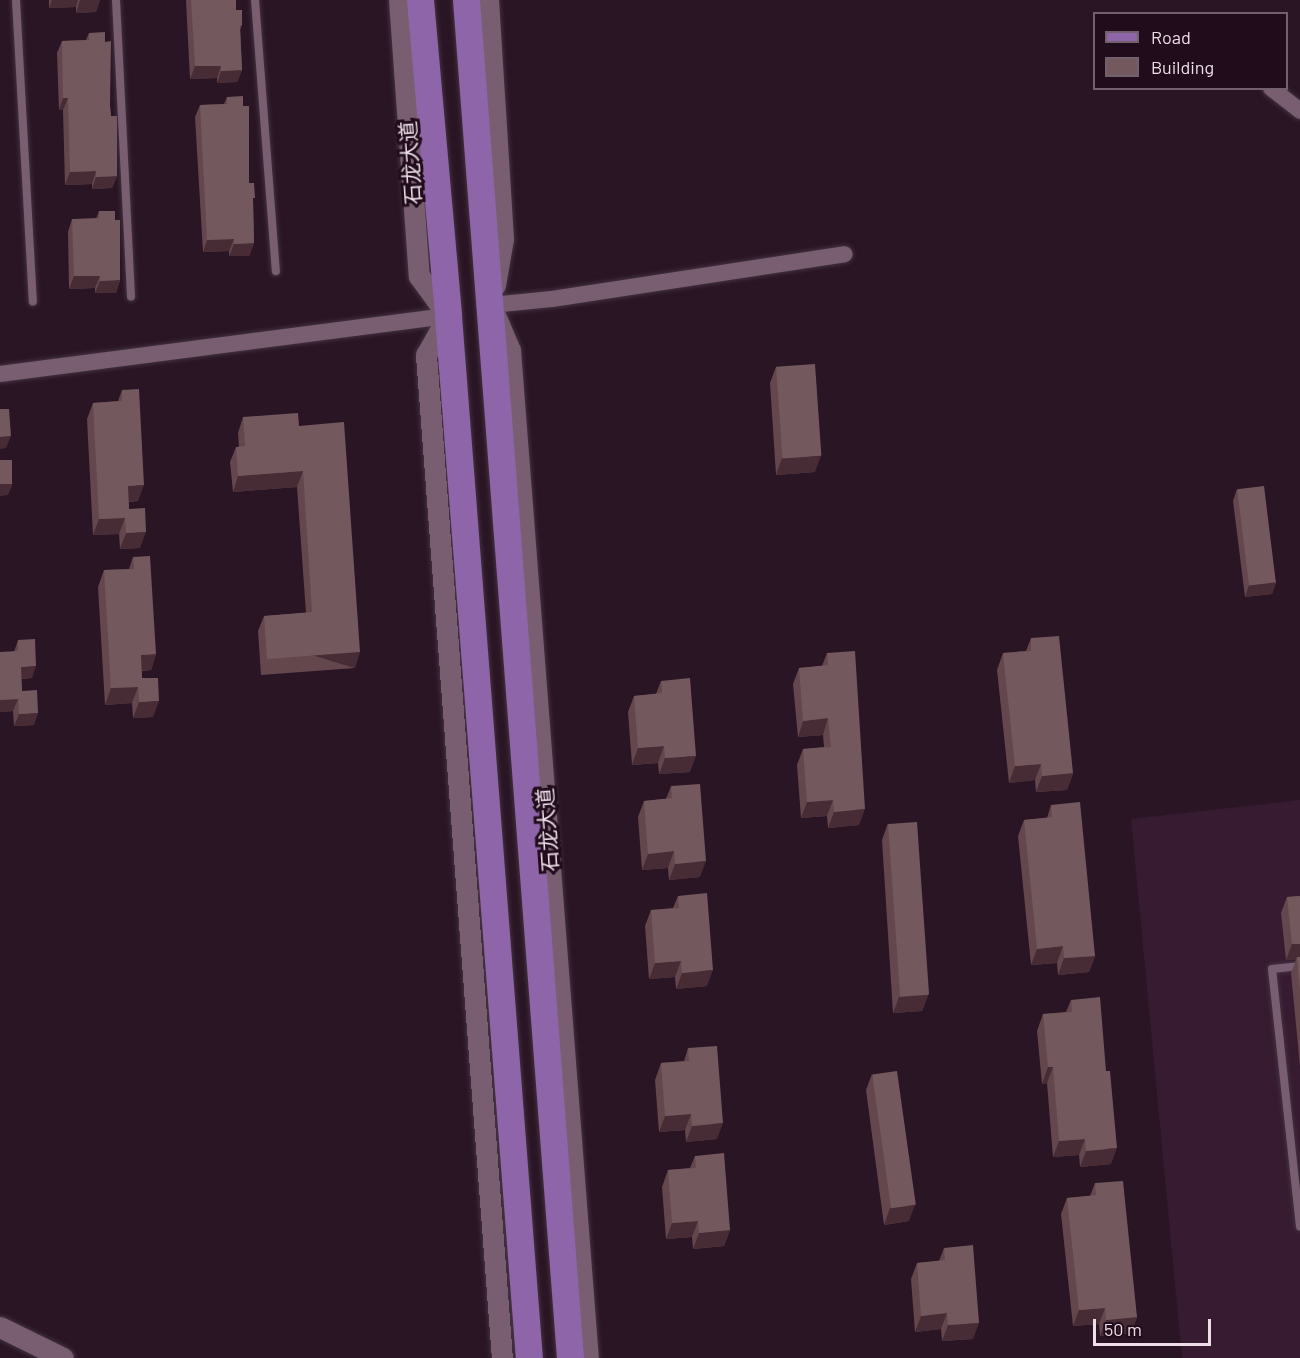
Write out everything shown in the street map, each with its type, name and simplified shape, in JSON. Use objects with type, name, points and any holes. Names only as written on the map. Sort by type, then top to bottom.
[{"type":"main road","name":"石龙大道","points":[[420,0],[448,316],[529,1358]]},
{"type":"main road","name":"石龙大道","points":[[466,0],[570,1358]]},
{"type":"street","name":"石龙大道","points":[[399,0],[418,276],[448,316]]},
{"type":"street","name":"石龙大道","points":[[488,0],[502,239],[491,305],[510,350],[588,1358]]},
{"type":"street","points":[[1274,90],[1300,111]]},
{"type":"street","points":[[491,305],[552,299],[845,254]]},
{"type":"street","points":[[0,374],[448,316]]},
{"type":"street","points":[[448,316],[426,355],[502,1358]]},
{"type":"street","points":[[0,1327],[63,1358]]},
{"type":"lane","points":[[16,0],[33,302]]},
{"type":"lane","points":[[116,0],[131,297]]},
{"type":"lane","points":[[255,0],[276,271]]},
{"type":"lane","points":[[1300,966],[1272,969],[1300,1226]]},
{"type":"shaded area","points":[[1300,800],[1300,1358],[1182,1358],[1131,819]]},
{"type":"building","points":[[191,0],[236,0],[236,10],[242,10],[242,25],[240,25],[242,70],[221,71],[221,66],[195,66]]},
{"type":"building","points":[[105,32],[105,42],[111,41],[110,106],[111,116],[117,116],[117,176],[96,177],[96,171],[70,172],[68,98],[63,98],[62,41],[89,40],[89,33]]},
{"type":"building","points":[[243,96],[243,106],[249,106],[249,183],[254,183],[254,243],[234,244],[234,239],[207,240],[200,105],[227,104],[227,97]]},
{"type":"building","points":[[99,211],[115,211],[115,220],[120,220],[120,280],[100,281],[100,276],[74,276],[72,219],[99,218]]},
{"type":"building","points":[[815,364],[821,456],[783,458],[776,367]]},
{"type":"building","points":[[139,389],[144,485],[128,486],[129,509],[145,508],[146,532],[126,533],[125,518],[99,519],[93,403],[122,401],[122,390]]},
{"type":"building","points":[[0,409],[9,409],[11,436],[0,437]]},
{"type":"building","points":[[298,413],[299,426],[344,422],[360,652],[267,659],[264,616],[312,612],[303,471],[238,476],[236,447],[245,446],[243,417]]},
{"type":"building","points":[[0,460],[12,460],[12,484],[0,484]]},
{"type":"building","points":[[1264,486],[1276,582],[1249,586],[1237,489]]},
{"type":"building","points":[[150,556],[156,654],[141,655],[142,678],[158,678],[159,701],[139,702],[138,687],[111,688],[104,570],[134,569],[133,557]]},
{"type":"building","points":[[1059,636],[1073,773],[1042,776],[1041,764],[1015,766],[1003,653],[1031,651],[1031,638]]},
{"type":"building","points":[[35,639],[36,666],[21,667],[22,691],[37,690],[38,713],[19,714],[18,699],[0,700],[0,652],[18,651],[18,640]]},
{"type":"building","points":[[855,651],[865,809],[834,812],[833,800],[807,802],[803,749],[831,747],[828,718],[803,721],[799,668],[828,665],[827,653]]},
{"type":"building","points":[[690,678],[696,756],[665,758],[664,746],[638,748],[634,696],[662,693],[661,681]]},
{"type":"building","points":[[700,784],[706,861],[675,864],[674,851],[648,854],[644,801],[672,798],[671,786]]},
{"type":"building","points":[[1080,802],[1095,956],[1064,958],[1063,946],[1037,949],[1024,820],[1052,817],[1051,805]]},
{"type":"building","points":[[917,822],[929,995],[900,997],[888,824]]},
{"type":"building","points":[[707,893],[713,970],[682,973],[681,961],[655,963],[651,910],[679,908],[678,896]]},
{"type":"building","points":[[1300,896],[1300,944],[1292,944],[1287,897]]},
{"type":"building","points":[[1297,957],[1300,957],[1300,990]]},
{"type":"building","points":[[1100,997],[1106,1071],[1110,1071],[1117,1148],[1086,1151],[1085,1139],[1059,1141],[1053,1067],[1048,1067],[1043,1014],[1072,1012],[1071,1000]]},
{"type":"building","points":[[717,1046],[723,1123],[692,1126],[691,1114],[665,1116],[661,1063],[689,1061],[688,1048]]},
{"type":"building","points":[[897,1071],[916,1205],[891,1208],[872,1074]]},
{"type":"building","points":[[724,1153],[730,1230],[699,1233],[698,1221],[672,1223],[668,1170],[696,1168],[695,1156]]},
{"type":"building","points":[[1123,1181],[1137,1317],[1106,1320],[1105,1308],[1079,1310],[1067,1198],[1096,1195],[1095,1183]]},
{"type":"building","points":[[973,1245],[979,1323],[948,1325],[947,1313],[921,1316],[917,1263],[945,1260],[944,1248]]}]
